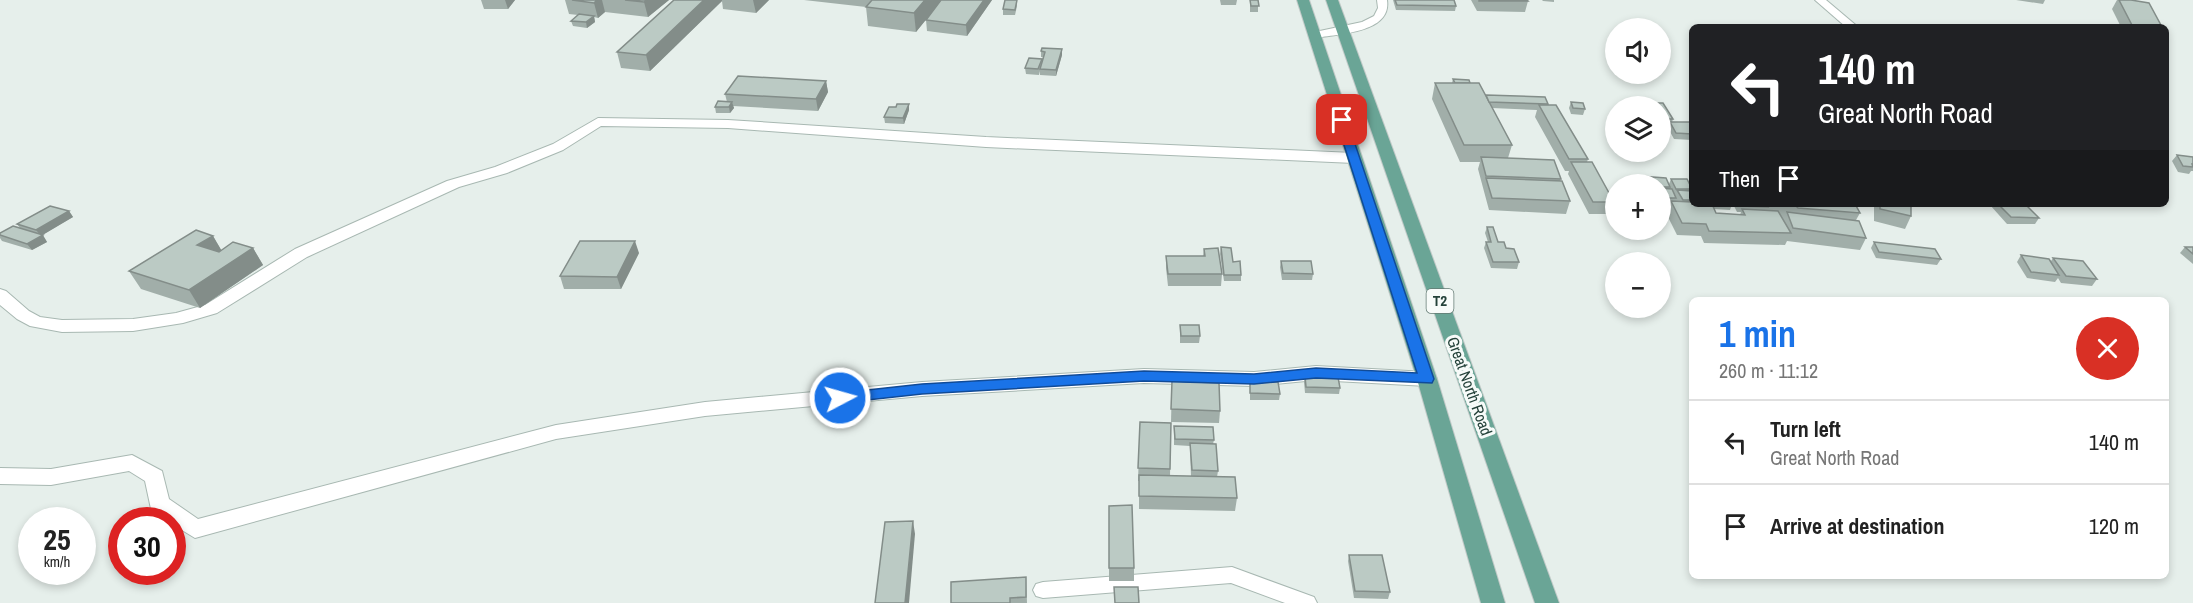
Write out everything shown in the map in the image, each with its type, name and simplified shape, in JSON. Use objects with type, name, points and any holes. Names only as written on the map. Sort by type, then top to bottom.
[{"type":"main road","name":"T2","points":[[1303,0],[1426,379],[1493,603]]},
{"type":"main road","name":"Great North Road","points":[[1332,0],[1547,603]]},
{"type":"street","points":[[0,295],[36,322],[62,326],[133,325],[177,319],[211,309],[301,253],[453,184],[501,170],[558,147],[598,122],[728,124],[986,142],[1354,158]]},
{"type":"street","points":[[0,476],[25,480],[52,479],[83,471],[132,464],[155,477],[159,503],[195,529],[556,432],[705,409],[922,389],[1144,376],[1254,379],[1316,373],[1426,379]]},
{"type":"lane","points":[[1315,35],[1365,25],[1379,18],[1383,8],[1382,0]]},
{"type":"lane","points":[[1820,0],[1849,24]]},
{"type":"lane","points":[[1043,590],[1232,575],[1307,603]]},
{"type":"building","points":[[572,0],[597,0],[594,3]]},
{"type":"building","points":[[674,0],[704,0],[646,55],[617,52]]},
{"type":"building","points":[[872,0],[925,0],[914,13],[866,7]]},
{"type":"building","points":[[941,0],[984,0],[966,25],[926,20]]},
{"type":"building","points":[[1005,0],[1017,0],[1015,10],[1003,9]]},
{"type":"building","points":[[1250,0],[1258,0],[1259,6],[1251,6]]},
{"type":"building","points":[[1395,0],[1454,0],[1456,6],[1397,5]]},
{"type":"building","points":[[1527,0],[1528,1],[1479,1]]},
{"type":"building","points":[[2119,0],[2149,3],[2160,24],[2131,24]]},
{"type":"building","points":[[579,14],[594,16],[586,22],[571,21]]},
{"type":"building","points":[[1042,48],[1062,49],[1056,70],[1040,69],[1045,52],[1041,51]]},
{"type":"building","points":[[1029,58],[1042,59],[1038,69],[1025,68]]},
{"type":"building","points":[[738,76],[826,81],[816,99],[725,94]]},
{"type":"building","points":[[1453,79],[1469,80],[1470,83],[1455,83]]},
{"type":"building","points":[[1435,83],[1479,83],[1512,145],[1464,145]]},
{"type":"building","points":[[1486,95],[1545,97],[1548,104],[1489,102]]},
{"type":"building","points":[[718,101],[732,102],[729,107],[715,107]]},
{"type":"building","points":[[1571,102],[1583,103],[1585,109],[1573,108]]},
{"type":"building","points":[[897,104],[909,104],[903,118],[884,117],[889,107],[896,107]]},
{"type":"building","points":[[1539,105],[1556,105],[1588,159],[1569,159]]},
{"type":"building","points":[[1671,122],[1689,122],[1689,134],[1676,133]]},
{"type":"building","points":[[2177,155],[2193,157],[2193,167],[2183,166]]},
{"type":"building","points":[[1481,157],[1554,160],[1561,179],[1486,176]]},
{"type":"building","points":[[1571,162],[1592,162],[1605,186],[1605,202],[1593,202]]},
{"type":"building","points":[[1486,178],[1562,181],[1570,201],[1492,198]]},
{"type":"building","points":[[1671,179],[1687,179],[1689,189],[1676,189]]},
{"type":"building","points":[[1671,189],[1672,189],[1676,198],[1671,198]]},
{"type":"building","points":[[1677,190],[1689,191],[1689,200],[1683,200]]},
{"type":"building","points":[[1671,201],[1689,202],[1689,207],[1713,207],[1716,213],[1745,215],[1742,209],[1778,211],[1791,233],[1709,231],[1706,224],[1682,223]]},
{"type":"building","points":[[50,206],[69,211],[36,230],[17,224]]},
{"type":"building","points":[[1857,207],[1860,213],[1798,208]]},
{"type":"building","points":[[1880,207],[1911,207],[1911,216],[1880,209]]},
{"type":"building","points":[[2001,207],[2028,207],[2039,218],[2011,217]]},
{"type":"building","points":[[1787,212],[1859,221],[1866,238],[1793,228]]},
{"type":"building","points":[[13,226],[43,235],[27,244],[0,235]]},
{"type":"building","points":[[1487,227],[1493,227],[1498,242],[1504,242],[1506,248],[1514,249],[1519,262],[1493,262],[1486,242],[1491,242]]},
{"type":"building","points":[[196,230],[213,236],[197,245],[219,252],[233,242],[253,248],[189,290],[129,271]]},
{"type":"building","points":[[580,241],[635,241],[617,277],[560,276]]},
{"type":"building","points":[[1874,242],[1935,249],[1941,259],[1879,252]]},
{"type":"building","points":[[1221,247],[1231,248],[1233,262],[1240,261],[1241,275],[1224,275]]},
{"type":"building","points":[[2185,247],[2193,247],[2193,254]]},
{"type":"building","points":[[1218,248],[1222,274],[1168,274],[1166,256],[1205,256],[1204,249]]},
{"type":"building","points":[[2021,255],[2049,259],[2059,275],[2031,272]]},
{"type":"building","points":[[2053,258],[2083,261],[2097,279],[2066,276]]},
{"type":"building","points":[[1281,261],[1311,261],[1313,274],[1283,273]]},
{"type":"building","points":[[1180,325],[1199,325],[1200,336],[1181,336]]},
{"type":"building","points":[[1305,376],[1338,377],[1340,388],[1306,387]]},
{"type":"building","points":[[1172,381],[1219,383],[1220,411],[1171,409]]},
{"type":"building","points":[[1250,382],[1278,382],[1280,394],[1250,393]]},
{"type":"building","points":[[1140,422],[1171,423],[1170,469],[1138,468]]},
{"type":"building","points":[[1174,426],[1213,427],[1214,440],[1175,439]]},
{"type":"building","points":[[1190,443],[1216,444],[1218,471],[1192,470]]},
{"type":"building","points":[[1139,475],[1235,477],[1237,498],[1139,496]]},
{"type":"building","points":[[1132,505],[1134,568],[1109,568],[1109,506]]},
{"type":"building","points":[[913,521],[905,603],[875,603],[885,522]]},
{"type":"building","points":[[1349,555],[1382,555],[1390,592],[1355,591]]},
{"type":"building","points":[[1026,577],[1026,597],[1010,598],[1010,603],[951,603],[951,582]]},
{"type":"building","points":[[1114,587],[1138,587],[1139,603],[1115,603]]},
{"type":"route","points":[[840,398],[922,389],[1144,376],[1254,379],[1316,373],[1426,379],[1342,120]]}]
